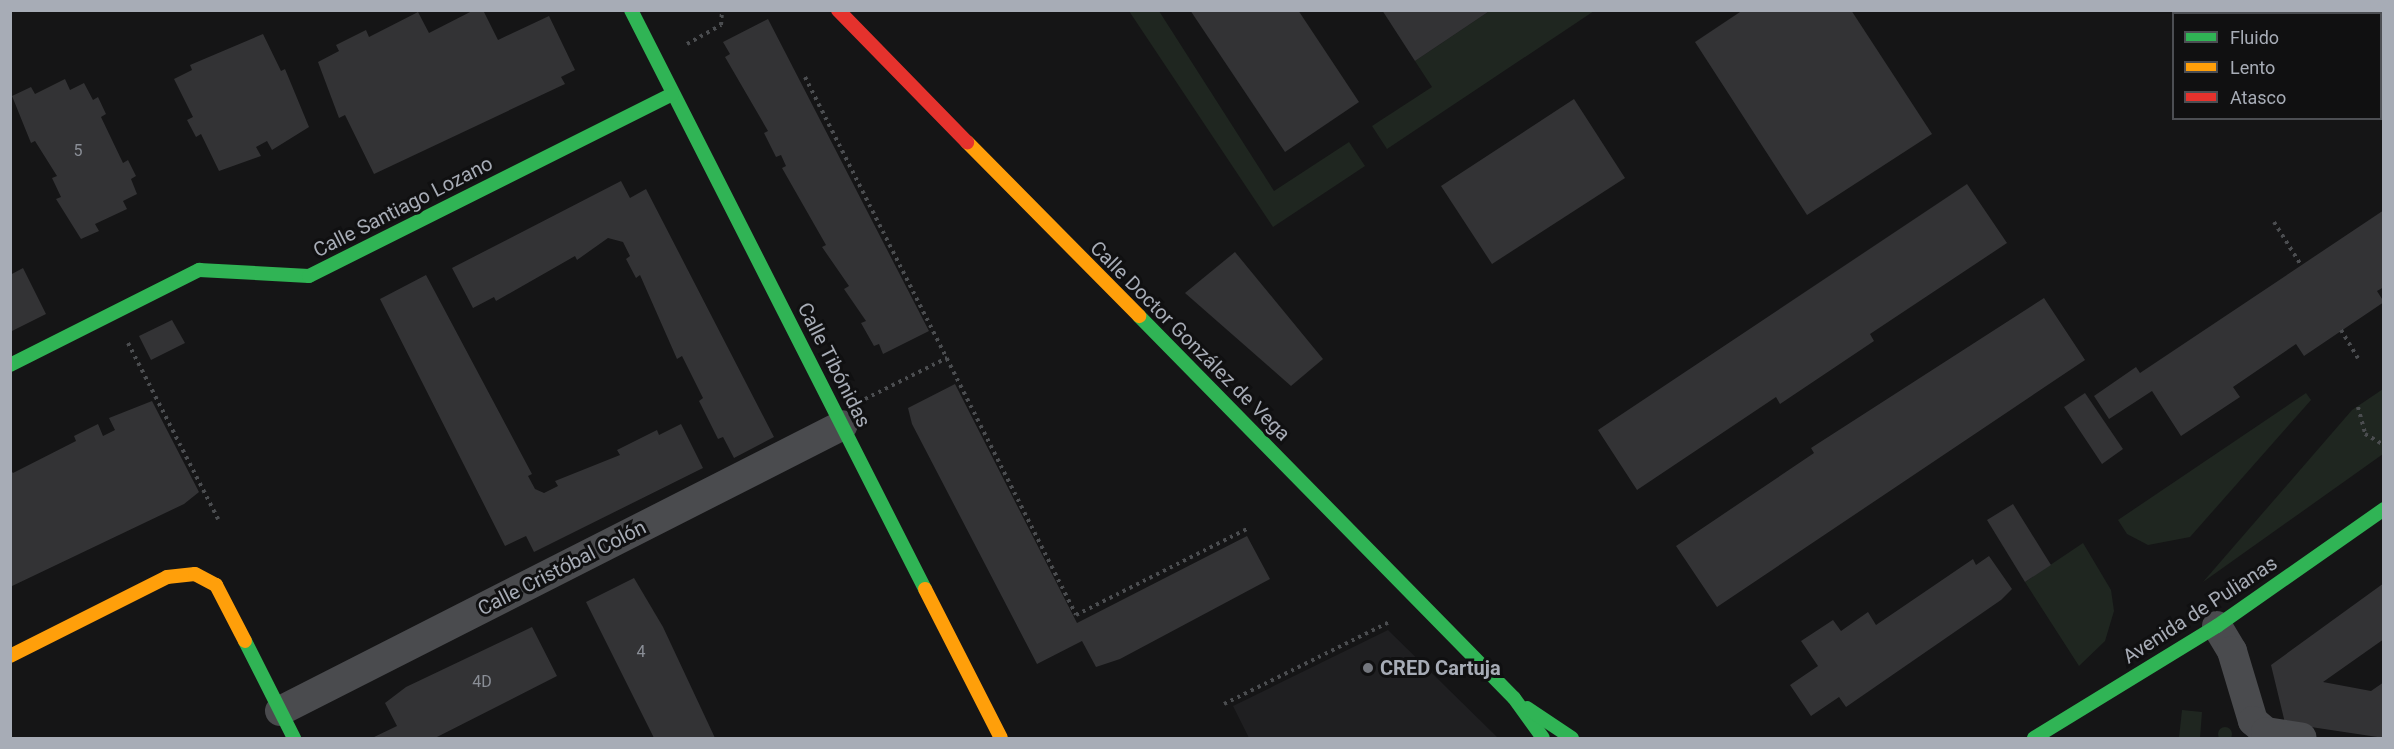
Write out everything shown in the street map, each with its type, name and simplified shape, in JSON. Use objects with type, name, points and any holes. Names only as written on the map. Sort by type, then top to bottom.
[{"type":"street","name":"Calle Tibónidas","points":[[631,10],[672,94],[848,415],[1001,738]]},
{"type":"street","name":"Calle Doctor González de Vega","points":[[838,10],[1514,698],[1543,738]]},
{"type":"street","name":"Calle Santiago Lozano","points":[[10,365],[199,270],[309,276],[672,94]]},
{"type":"street","name":"Calle Cristóbal Colón","points":[[280,711],[848,415]]},
{"type":"street","name":"Avenida de Pulianas","points":[[2034,738],[2050,733],[2217,626],[2384,509]]},
{"type":"street","points":[[10,656],[167,577],[195,574],[216,585],[294,738]]},
{"type":"street","points":[[2217,626],[2232,651],[2253,721],[2266,732],[2302,738]]},
{"type":"street","name":"Calle Doctor González de Vega","points":[[1514,698],[1572,738]]},
{"type":"path","points":[[676,49],[721,25],[722,10]]},
{"type":"path","points":[[805,76],[1076,615],[1249,528]]},
{"type":"path","points":[[2274,222],[2301,265]]},
{"type":"path","points":[[2341,330],[2358,358]]},
{"type":"path","points":[[123,333],[218,519]]},
{"type":"path","points":[[848,415],[947,358]]},
{"type":"path","points":[[2358,407],[2365,434],[2384,445]]},
{"type":"path","points":[[1224,704],[1389,622]]},
{"type":"shaded area","points":[[1491,10],[1594,11],[1387,149],[1372,126],[1432,87],[1415,61]]},
{"type":"shaded area","points":[[1129,11],[1159,11],[1274,191],[1349,142],[1365,166],[1273,227]]},
{"type":"shaded area","points":[[2383,389],[2383,454],[2203,582],[2352,410]]},
{"type":"shaded area","points":[[2306,393],[2311,400],[2190,537],[2148,545],[2127,534],[2118,520]]},
{"type":"shaded area","points":[[2083,543],[2111,590],[2114,611],[2105,641],[2079,666],[2025,582]]},
{"type":"shaded area","name":"CRED Cartuja","points":[[1388,630],[1498,738],[1249,738],[1233,706]]},
{"type":"shaded area","points":[[2182,710],[2202,712],[2200,738],[2179,738]]},
{"type":"shaded area","points":[[2222,727],[2228,727],[2232,734],[2228,741],[2222,741],[2218,737],[2218,731]]},
{"type":"building","points":[[474,10],[483,10],[498,40],[549,16],[575,70],[561,77],[565,84],[374,174],[345,115],[339,118],[318,62],[339,51],[336,45],[366,30],[369,37],[418,12],[429,33]]},
{"type":"building","points":[[1190,10],[1298,10],[1359,102],[1285,152]]},
{"type":"building","points":[[1382,10],[1491,10],[1415,61]]},
{"type":"building","points":[[1743,10],[1851,10],[1932,134],[1807,215],[1695,42]]},
{"type":"building","points":[[768,19],[929,331],[883,354],[879,344],[874,346],[861,323],[866,321],[844,289],[849,286],[822,247],[826,245],[782,168],[786,166],[781,155],[776,157],[764,133],[768,131],[725,57],[730,54],[723,42]]},
{"type":"building","points":[[263,34],[281,71],[285,69],[309,127],[272,150],[267,141],[256,147],[261,156],[219,171],[201,134],[196,137],[187,120],[193,117],[174,79],[192,70],[190,65]]},
{"type":"building","points":[[65,79],[70,90],[84,83],[93,100],[98,97],[106,114],[101,117],[123,163],[128,160],[136,176],[131,179],[137,194],[123,201],[127,209],[95,224],[99,231],[81,239],[56,199],[61,197],[52,178],[57,176],[35,141],[31,143],[12,96],[31,87],[35,94]]},
{"type":"building","points":[[1574,99],[1625,178],[1492,264],[1441,186]]},
{"type":"building","points":[[621,181],[630,198],[646,189],[774,437],[734,458],[723,437],[718,439],[699,401],[703,398],[682,356],[677,359],[640,275],[636,278],[626,259],[630,256],[623,242],[608,238],[577,260],[575,256],[496,301],[494,297],[473,308],[452,268]]},
{"type":"building","points":[[1967,184],[2007,243],[1870,334],[1874,341],[1780,404],[1776,397],[1637,490],[1598,430]]},
{"type":"building","points":[[2384,210],[2384,287],[2377,291],[2384,302],[2304,356],[2296,344],[2233,387],[2240,397],[2181,436],[2152,391],[2109,419],[2094,396],[2136,367],[2140,373]]},
{"type":"building","points":[[1235,252],[1323,359],[1291,386],[1185,293]]},
{"type":"building","points":[[23,268],[46,314],[10,332],[10,275]]},
{"type":"building","points":[[426,275],[532,474],[528,476],[535,489],[544,493],[558,486],[555,481],[620,455],[617,450],[657,430],[659,435],[681,424],[703,468],[534,552],[526,536],[505,546],[380,299]]},
{"type":"building","points":[[2044,298],[2085,360],[1717,607],[1676,546],[1814,453],[1811,448]]},
{"type":"building","points":[[172,320],[185,343],[151,360],[139,336]]},
{"type":"building","points":[[955,384],[1077,623],[1247,536],[1270,579],[1120,659],[1096,667],[1082,641],[1037,664],[912,424],[908,408]]},
{"type":"building","points":[[2085,393],[2123,449],[2102,464],[2064,407]]},
{"type":"building","points":[[152,401],[199,492],[184,504],[10,587],[10,469],[13,473],[76,441],[74,436],[98,424],[103,436],[115,430],[109,418]]},
{"type":"building","points":[[2013,504],[2051,565],[2025,582],[1987,520]]},
{"type":"building","points":[[1989,556],[2012,589],[2001,600],[1846,707],[1839,697],[1811,716],[1790,685],[1818,666],[1801,641],[1833,620],[1841,631],[1868,612],[1876,625],[1973,559],[1976,565]]},
{"type":"building","points":[[634,578],[663,627],[715,738],[654,738],[586,602]]},
{"type":"building","points":[[2384,583],[2384,639],[2323,682],[2371,691],[2384,682],[2384,738],[2285,723],[2271,665]]},
{"type":"building","points":[[532,627],[557,676],[435,738],[372,738],[397,726],[385,703],[406,687]]},
{"type":"traffic: fast","points":[[631,10],[925,589]]},
{"type":"traffic: fast","points":[[10,365],[199,270],[309,276],[672,94]]},
{"type":"traffic: fast","points":[[1139,316],[1514,698],[1543,738]]},
{"type":"traffic: fast","points":[[2034,738],[2217,626],[2384,509]]},
{"type":"traffic: fast","points":[[245,641],[294,738]]},
{"type":"traffic: fast","points":[[1527,708],[1572,738]]},
{"type":"traffic: slow","points":[[967,142],[1139,316]]},
{"type":"traffic: slow","points":[[10,656],[167,577],[195,574],[216,585],[245,641]]},
{"type":"traffic: slow","points":[[925,589],[1001,738]]},
{"type":"traffic: jam","points":[[838,10],[967,142]]},
{"type":"place","name":"CRED Cartuja","points":[[1368,668]]}]
